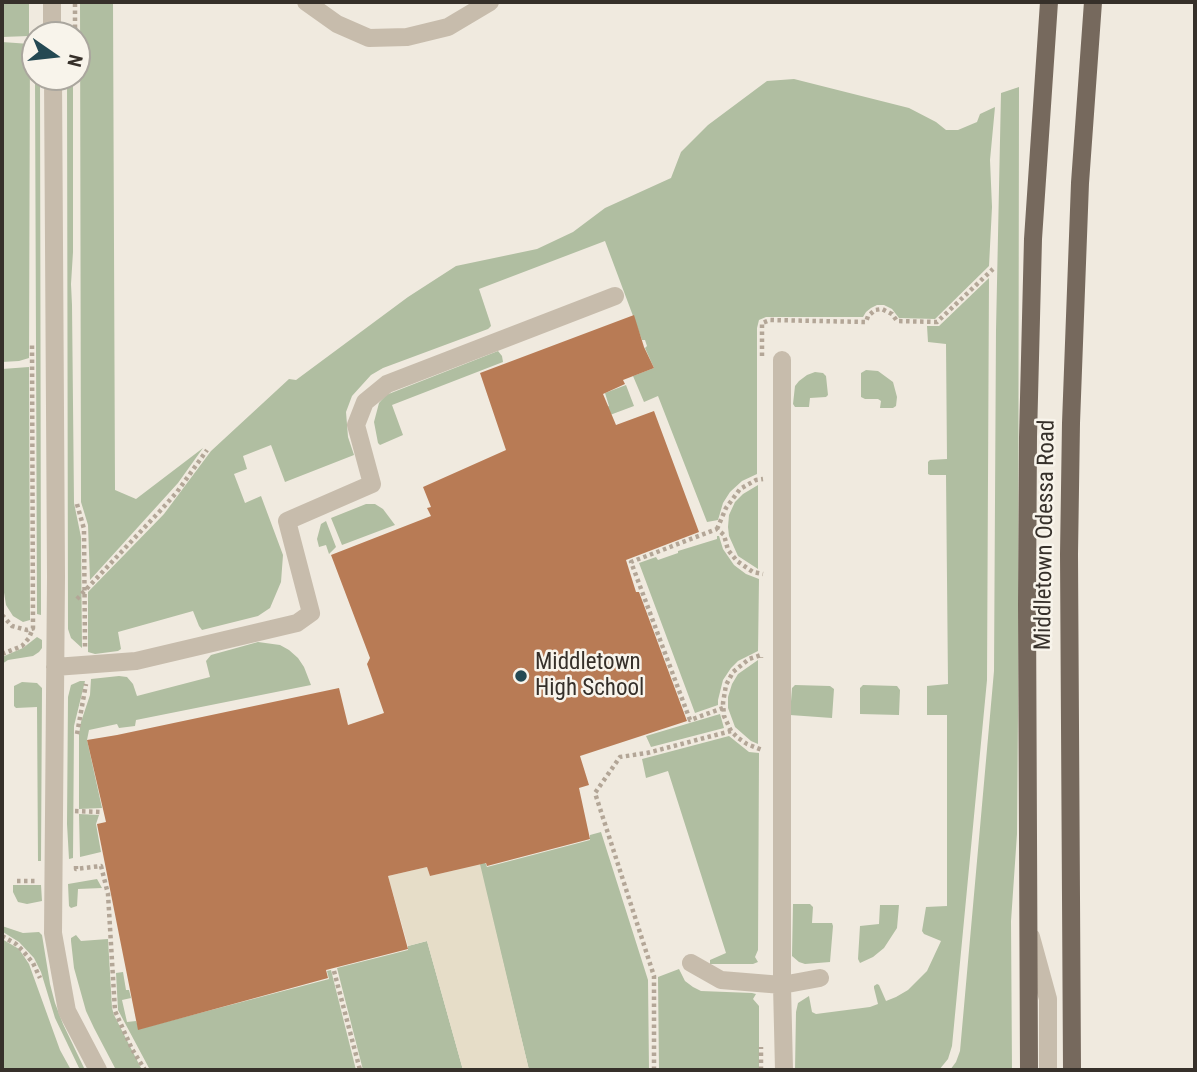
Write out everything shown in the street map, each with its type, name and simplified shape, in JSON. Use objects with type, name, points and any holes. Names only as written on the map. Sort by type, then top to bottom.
[{"type":"main road","name":"Middletown Odessa Road","points":[[1029,1070],[1027,604],[1032,239],[1049,2]]},
{"type":"main road","name":"Middletown Odessa Road","points":[[1072,1070],[1070,436],[1080,183],[1093,2]]},
{"type":"street","points":[[52,2],[52,21]]},
{"type":"street","points":[[306,2],[337,24],[369,38],[407,37],[448,27],[489,2]]},
{"type":"street","points":[[53,91],[53,933],[67,1011],[98,1070]]},
{"type":"street","points":[[55,667],[136,661],[297,623],[311,613],[287,521],[372,485],[356,425],[365,402],[387,384],[615,296]]},
{"type":"street","points":[[782,360],[784,1070]]},
{"type":"street","points":[[1028,926],[1048,999],[1048,1070]]},
{"type":"street","points":[[691,963],[721,980],[782,985],[820,978]]},
{"type":"path","points":[[75,2],[75,21]]},
{"type":"path","points":[[75,601],[177,492],[207,450]]},
{"type":"path","points":[[717,529],[726,508],[740,489],[763,479]]},
{"type":"path","points":[[76,491],[84,529],[86,683],[76,738]]},
{"type":"path","points":[[2,615],[12,626],[27,631],[41,625]]},
{"type":"path","points":[[2,654],[22,646],[33,628]]},
{"type":"path","points":[[761,669],[761,655],[749,659],[733,672],[726,685],[723,703],[724,716],[738,738],[762,750],[762,737]]},
{"type":"path","points":[[654,1070],[653,976],[595,793],[620,757],[647,753],[732,731]]},
{"type":"path","points":[[75,799],[75,822]]},
{"type":"path","points":[[75,811],[101,812]]},
{"type":"path","points":[[76,857],[76,869],[101,866],[108,894],[115,1011],[145,1070]]},
{"type":"path","points":[[334,971],[360,1070]]},
{"type":"green space","points":[[2,2],[29,2],[29,21],[21,21],[21,36],[2,37]]},
{"type":"green space","points":[[80,2],[113,2],[115,490],[136,499],[203,448],[178,483],[90,580],[88,525],[81,502],[80,91],[91,91],[91,21],[80,21]]},
{"type":"green space","points":[[2,42],[21,43],[21,91],[30,91],[29,358],[2,362]]},
{"type":"green space","points":[[794,79],[909,108],[946,130],[958,130],[977,122],[980,114],[995,107],[990,160],[992,207],[989,266],[935,319],[899,318],[892,309],[877,305],[863,317],[766,317],[759,320],[757,474],[742,481],[730,492],[723,503],[718,520],[707,522],[658,396],[644,402],[633,376],[654,368],[605,241],[479,289],[491,326],[488,329],[383,368],[371,375],[352,396],[346,412],[348,437],[354,455],[285,482],[271,445],[243,456],[247,469],[234,474],[245,503],[261,496],[283,555],[281,582],[270,608],[258,616],[202,630],[193,611],[118,632],[121,649],[118,651],[95,654],[88,652],[88,592],[164,514],[211,451],[289,379],[296,380],[408,297],[456,266],[537,249],[573,232],[605,208],[671,178],[681,152],[708,125],[767,81]]},
{"type":"green space","points":[[1019,87],[1018,715],[1017,834],[1011,921],[1012,1070],[950,1070],[960,1051],[994,671],[996,330],[1001,93]]},
{"type":"green space","points":[[35,91],[40,91],[41,615],[37,614]]},
{"type":"green space","points":[[67,91],[73,91],[71,284],[74,503],[81,537],[82,648],[71,638],[68,629]]},
{"type":"green space","points":[[989,278],[987,680],[952,1046],[948,1059],[939,1070],[795,1070],[798,1003],[809,996],[812,1012],[816,1014],[870,1007],[878,1004],[874,988],[877,984],[886,1001],[896,997],[908,990],[927,971],[941,941],[922,931],[926,907],[947,906],[947,715],[927,715],[927,686],[948,684],[946,475],[928,474],[930,460],[947,459],[946,344],[928,342],[927,326],[939,326]]},
{"type":"green space","points":[[498,351],[503,362],[392,405],[403,435],[380,445],[378,443],[374,422],[379,403],[386,395]]},
{"type":"green space","points":[[29,367],[30,620],[23,622],[13,616],[6,605],[2,580],[2,369]]},
{"type":"green space","points":[[866,370],[878,371],[893,382],[897,397],[896,406],[880,408],[881,401],[878,399],[861,397],[861,373]]},
{"type":"green space","points":[[815,372],[826,376],[828,395],[810,398],[809,407],[795,407],[795,386],[807,375]]},
{"type":"green space","points":[[626,385],[634,406],[551,437],[548,429],[609,406],[605,393]]},
{"type":"green space","points":[[758,485],[758,569],[738,556],[728,527],[729,515],[735,502]]},
{"type":"green space","points":[[366,504],[375,504],[383,509],[395,525],[342,545],[331,518]]},
{"type":"green space","points":[[326,521],[336,547],[329,554],[326,545],[319,547],[317,539],[321,524]]},
{"type":"green space","points":[[717,536],[734,565],[759,579],[758,651],[738,661],[731,668],[723,680],[718,705],[695,713],[639,563],[656,557],[658,560],[717,539]]},
{"type":"green space","points":[[37,637],[42,640],[39,652],[2,664],[2,657],[23,648]]},
{"type":"green space","points":[[258,642],[280,645],[289,650],[304,667],[311,685],[136,720],[135,726],[119,728],[117,724],[89,730],[87,740],[102,808],[79,809],[79,734],[90,695],[91,679],[127,677],[137,696],[210,677],[206,661],[211,655]]},
{"type":"green space","points":[[758,660],[758,744],[735,727],[728,708],[728,697],[738,674]]},
{"type":"green space","points":[[85,681],[74,726],[73,858],[69,859],[68,697],[71,685]]},
{"type":"green space","points":[[22,682],[37,683],[42,688],[41,861],[38,861],[37,707],[14,706],[14,686]]},
{"type":"green space","points":[[795,685],[830,686],[834,689],[832,718],[790,715],[792,688]]},
{"type":"green space","points":[[863,685],[897,686],[900,690],[899,715],[860,714],[860,688]]},
{"type":"green space","points":[[720,714],[724,728],[651,747],[646,736]]},
{"type":"green space","points":[[729,736],[749,752],[759,753],[758,950],[755,957],[758,962],[753,964],[710,964],[710,960],[726,953],[668,771],[646,778],[642,759]]},
{"type":"green space","points":[[79,814],[99,815],[96,824],[101,852],[80,857]]},
{"type":"green space","points":[[601,832],[648,980],[649,1070],[529,1070],[479,864],[485,862],[487,867],[590,840],[590,835]]},
{"type":"green space","points":[[97,879],[102,888],[78,889],[77,906],[71,908],[68,884]]},
{"type":"green space","points":[[13,885],[41,885],[42,901],[27,904],[18,902]]},
{"type":"green space","points":[[793,904],[810,904],[813,907],[812,923],[832,923],[830,962],[805,964],[792,956]]},
{"type":"green space","points":[[880,905],[899,905],[897,928],[884,948],[860,963],[860,926],[879,924]]},
{"type":"green space","points":[[2,926],[23,933],[39,932],[42,935],[55,1003],[85,1070],[80,1070],[55,1018],[34,958],[19,942],[3,932]]},
{"type":"green space","points":[[76,935],[81,941],[108,939],[112,1008],[142,1070],[116,1070],[94,1028],[86,1011],[74,968],[71,938]]},
{"type":"green space","points":[[2,939],[19,949],[29,964],[60,1050],[71,1070],[2,1070]]},
{"type":"green space","points":[[427,941],[463,1070],[363,1070],[337,968],[408,950],[408,946]]},
{"type":"green space","points":[[679,969],[685,981],[701,991],[756,994],[753,999],[759,1006],[759,1070],[659,1070],[658,977]]},
{"type":"green space","points":[[331,970],[356,1070],[150,1070],[118,1010],[116,973],[123,972],[126,990],[129,990],[131,998],[122,1000],[127,1022],[136,1021],[139,1029],[329,979],[327,971]]},
{"type":"shaded area","points":[[453,861],[480,864],[529,1070],[463,1070],[427,941],[408,946],[388,876],[427,867],[430,876],[455,870]]},
{"type":"building","name":"Middletown High School","points":[[634,315],[654,368],[623,380],[625,384],[603,394],[616,425],[654,411],[699,532],[626,560],[687,721],[580,756],[589,785],[579,788],[590,839],[487,866],[486,863],[430,876],[427,867],[388,876],[408,949],[326,970],[328,978],[138,1030],[97,824],[106,822],[87,740],[339,688],[348,725],[384,713],[367,664],[370,658],[331,555],[431,516],[427,508],[431,507],[423,487],[506,450],[480,373]]},
{"type":"place","name":"Middletown High School","points":[[521,676]]}]
